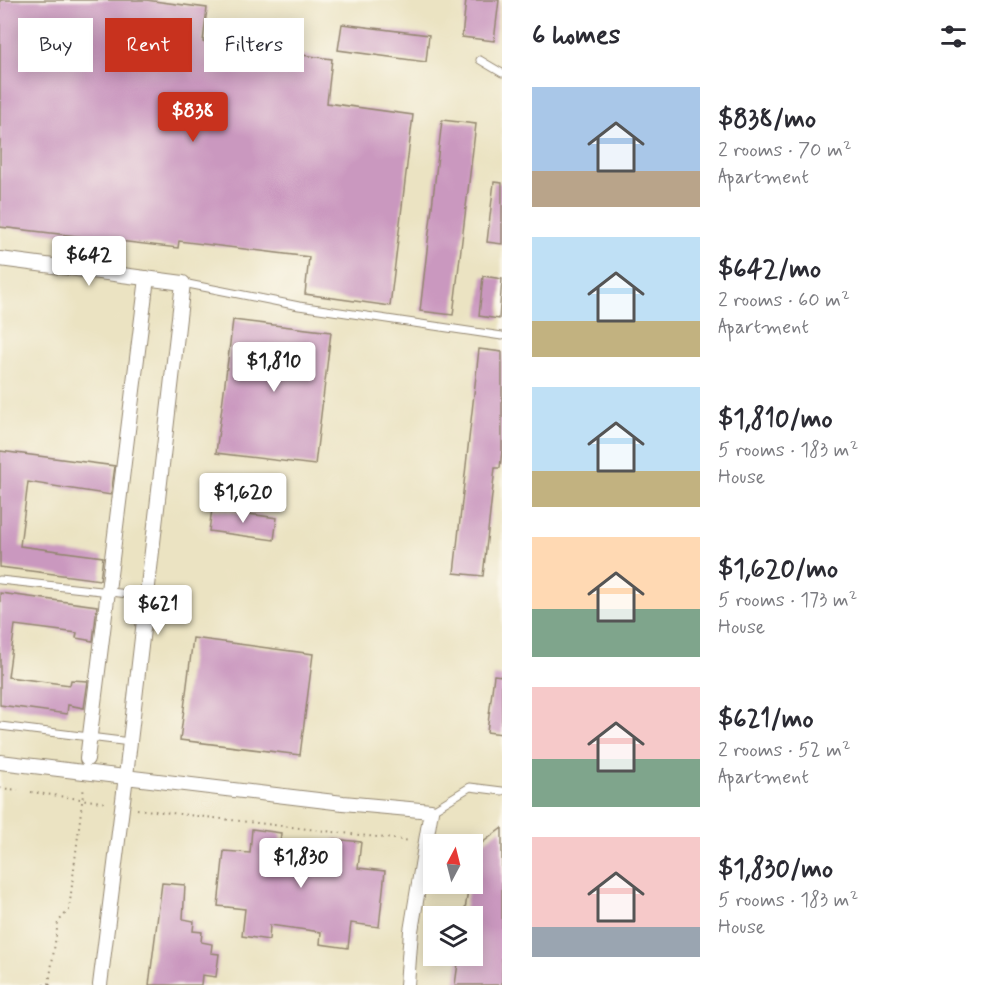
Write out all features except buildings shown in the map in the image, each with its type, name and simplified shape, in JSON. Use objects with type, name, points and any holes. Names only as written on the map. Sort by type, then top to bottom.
[{"type":"street","points":[[0,259],[183,283],[100,985]]},
{"type":"street","points":[[87,759],[147,278]]},
{"type":"street","points":[[0,762],[343,803],[431,811],[427,834]]},
{"type":"street","points":[[407,985],[411,931],[423,861]]},
{"type":"lane","points":[[480,60],[502,73]]},
{"type":"lane","points":[[183,283],[299,306],[502,336]]},
{"type":"lane","points":[[0,580],[147,596]]},
{"type":"lane","points":[[0,726],[130,742]]},
{"type":"lane","points":[[431,811],[470,787],[502,791]]},
{"type":"path","points":[[49,984],[58,922],[69,910],[84,785]]},
{"type":"path","points":[[0,788],[18,790]]},
{"type":"path","points":[[30,792],[108,804]]},
{"type":"path","points":[[137,809],[423,843]]},
{"type":"path","points":[[43,985],[55,985]]}]
